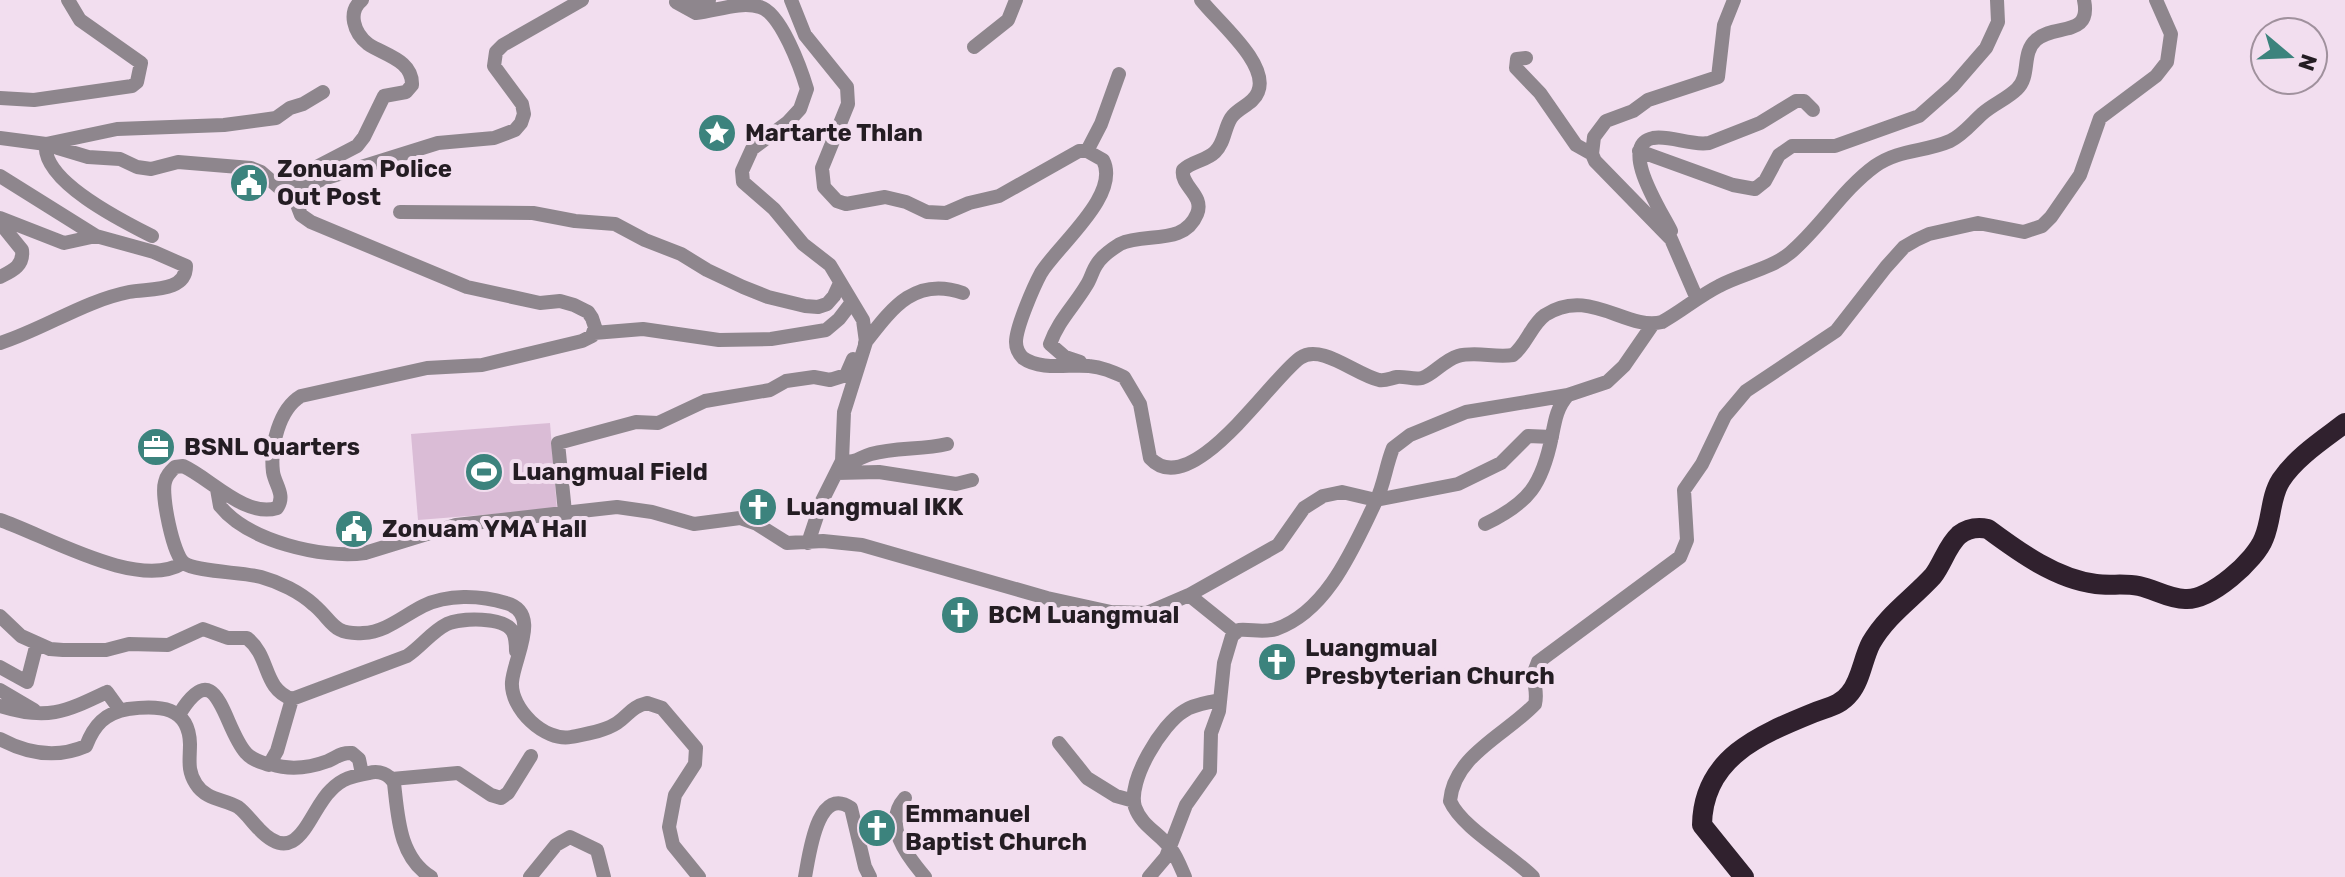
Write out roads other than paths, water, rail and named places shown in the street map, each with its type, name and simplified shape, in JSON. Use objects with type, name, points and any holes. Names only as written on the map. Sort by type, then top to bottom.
[{"type":"highway","points":[[1744,877],[1702,825],[1706,792],[1713,779],[1724,765],[1774,729],[1835,706],[1845,699],[1853,690],[1878,632],[1934,574],[1961,533],[1978,527],[1988,529],[2048,567],[2078,580],[2136,585],[2173,597],[2195,599],[2235,574],[2257,552],[2266,534],[2274,497],[2283,476],[2345,423]]},
{"type":"street","points":[[0,98],[34,100],[132,86],[137,82],[141,63],[80,20],[68,0]]},
{"type":"street","points":[[283,191],[288,180],[357,146],[384,96],[406,92],[412,85],[411,73],[406,68],[393,56],[371,46],[358,33],[353,16],[354,9],[362,0]]},
{"type":"street","points":[[582,0],[496,52],[494,66],[522,104],[524,114],[515,130],[494,138],[438,143],[323,179],[301,189],[296,202],[301,215],[311,222],[467,287],[540,303],[560,301],[574,305],[588,312],[594,333]]},
{"type":"street","points":[[675,1],[685,4],[709,0]]},
{"type":"street","points":[[791,0],[799,24],[812,46],[847,87],[848,104],[822,168],[824,187],[837,201],[846,204],[885,197],[927,212],[946,213],[969,203],[999,196],[1069,155],[1087,151],[1103,160],[1107,174],[1104,184],[1080,227],[1041,273],[1016,343],[1017,351],[1031,362],[1054,366],[1091,366]]},
{"type":"street","points":[[974,47],[1008,20],[1016,0]]},
{"type":"street","points":[[1201,0],[1249,55],[1259,77],[1259,91],[1230,119],[1222,143],[1213,153],[1183,170],[1182,178],[1198,200],[1198,212],[1192,222],[1175,235],[1122,243],[1108,252],[1097,263],[1087,285],[1056,328],[1050,344],[1065,357],[1124,377],[1140,404],[1150,458],[1162,467],[1179,467],[1215,446],[1305,355],[1323,355],[1361,375],[1379,380],[1422,378],[1457,357],[1513,355],[1541,318],[1555,310],[1600,307],[1653,324]]},
{"type":"street","points":[[1592,154],[1596,131],[1606,121],[1633,111],[1648,100],[1718,77],[1724,25],[1734,0]]},
{"type":"street","points":[[1639,151],[1733,185],[1755,189],[1765,181],[1779,155],[1792,146],[1835,146],[1919,116],[1953,86],[1986,48],[1998,22],[1997,0]]},
{"type":"street","points":[[1189,595],[1235,632],[1278,628],[1308,608],[1337,578],[1376,500],[1393,448],[1410,435],[1466,412],[1568,395],[1593,388],[1615,377],[1653,324],[1672,317],[1735,278],[1787,256],[1848,190],[1885,160],[1903,152],[1943,144],[1962,134],[2022,83],[2029,51],[2037,38],[2073,27],[2083,20],[2086,10],[2084,0]]},
{"type":"street","points":[[1533,877],[1455,812],[1450,801],[1456,779],[1466,764],[1535,704],[1532,678],[1538,662],[1680,557],[1687,540],[1684,490],[1702,464],[1733,404],[1746,391],[1836,331],[1904,247],[1929,234],[1964,225],[1988,223],[2024,232],[2042,226],[2051,217],[2080,175],[2100,118],[2156,76],[2167,62],[2171,34],[2156,0]]},
{"type":"street","points":[[675,1],[696,13],[744,5],[761,7],[770,13],[781,30],[807,89],[805,100],[788,122],[752,149],[742,171],[743,182],[774,209],[803,244],[830,265],[863,320],[866,342],[844,412],[840,467],[822,501],[808,543]]},
{"type":"street","points":[[1526,58],[1517,59],[1516,68],[1540,93],[1576,145],[1592,154],[1605,172],[1671,239]]},
{"type":"street","points":[[1087,151],[1101,124],[1119,74]]},
{"type":"street","points":[[49,144],[117,129],[224,125],[276,118],[323,92]]},
{"type":"street","points":[[1697,299],[1670,230],[1642,174],[1639,151],[1646,141],[1656,138],[1700,145],[1713,142],[1760,123],[1796,101],[1804,101],[1813,110]]},
{"type":"street","points":[[0,138],[49,144],[88,157],[120,159],[151,169],[178,162],[251,168],[261,172],[296,202]]},
{"type":"street","points":[[49,144],[47,158],[79,194],[152,236]]},
{"type":"street","points":[[0,176],[96,236],[186,266],[183,280],[175,285],[128,292],[68,315],[18,339],[0,343]]},
{"type":"street","points":[[400,212],[533,213],[615,224],[743,287],[805,306],[827,304],[840,283]]},
{"type":"street","points":[[0,220],[64,243],[96,236]]},
{"type":"street","points":[[0,220],[23,255],[16,269],[0,277]]},
{"type":"street","points":[[565,512],[558,443],[636,422],[658,423],[705,401],[770,390],[786,381],[814,377],[830,380],[846,375],[857,352],[892,312],[919,290],[935,287],[963,293]]},
{"type":"street","points":[[699,877],[669,836],[669,817],[675,795],[695,764],[696,748],[662,708],[647,703],[630,709],[618,722],[604,729],[560,739],[537,728],[513,692],[525,627],[521,613],[509,604],[469,597],[448,598],[426,605],[392,625],[372,632],[354,633],[336,629],[316,606],[276,583],[251,575],[183,563],[175,546],[164,493],[168,474],[175,467],[183,466],[217,489],[263,509],[277,508],[281,495],[273,474],[274,444],[286,410],[291,402],[301,396],[427,368],[482,365],[582,341],[594,333],[643,329],[719,340],[771,339],[826,330],[852,302]]},
{"type":"street","points":[[1485,524],[1517,507],[1530,493],[1539,476],[1559,408],[1568,395]]},
{"type":"street","points":[[217,489],[220,506],[234,521],[260,536],[303,548],[354,554],[378,550],[456,525],[617,507],[652,512],[694,524],[740,518],[757,524],[787,543],[823,541],[862,545],[1022,592],[1111,612],[1147,613],[1189,595],[1278,545],[1304,508],[1323,496],[1342,492],[1376,500],[1458,484],[1501,463],[1528,436],[1552,437]]},
{"type":"street","points":[[840,467],[873,453],[947,444]]},
{"type":"street","points":[[840,467],[956,484],[972,480]]},
{"type":"street","points":[[0,520],[78,554],[126,567],[165,570],[183,563]]},
{"type":"street","points":[[0,616],[21,636],[50,649],[106,650],[129,644],[161,646],[178,642],[203,629],[228,638],[247,638],[258,649],[274,689],[292,699],[407,656],[450,622],[506,625],[515,637],[517,658]]},
{"type":"street","points":[[1149,877],[1171,848],[1186,805],[1210,771],[1211,733],[1224,663],[1235,632]]},
{"type":"street","points":[[0,667],[27,682],[37,643]]},
{"type":"street","points":[[180,713],[191,695],[205,689],[212,691],[217,695],[223,713],[244,751],[256,761],[291,769],[352,753],[359,759],[362,774]]},
{"type":"street","points":[[0,690],[37,714]]},
{"type":"street","points":[[0,706],[52,714],[71,709],[107,692],[120,710]]},
{"type":"street","points":[[271,764],[292,699]]},
{"type":"street","points":[[1185,877],[1171,848],[1146,826],[1134,801],[1134,791],[1152,748],[1165,730],[1184,710],[1219,700]]},
{"type":"street","points":[[0,739],[29,751],[74,752],[86,746],[98,722],[120,710],[152,708],[180,713]]},
{"type":"street","points":[[180,713],[187,726],[190,747],[188,767],[197,786],[205,794],[241,809],[262,833],[282,843],[301,835],[329,790],[352,775],[374,772],[392,779],[458,773],[491,795],[501,798],[508,793],[531,756]]},
{"type":"street","points":[[1059,743],[1087,778],[1116,796],[1134,801]]},
{"type":"street","points":[[392,779],[400,829],[406,845],[414,863],[431,877]]},
{"type":"street","points":[[905,798],[898,806],[897,830],[909,858],[925,877]]},
{"type":"street","points":[[805,877],[820,814],[831,805],[839,804],[851,808],[870,877]]},
{"type":"street","points":[[530,877],[556,845],[570,837],[597,850],[604,877]]},
{"type":"place","name":"Martarte Thlan","points":[[717,133]]},
{"type":"place","name":"Zonuam Police Out Post","points":[[249,183]]},
{"type":"place","name":"BSNL Quarters","points":[[156,447]]},
{"type":"place","name":"Luangmual Field","points":[[484,472]]},
{"type":"place","name":"Luangmual IKK","points":[[758,507]]},
{"type":"place","name":"Zonuam YMA Hall","points":[[354,529]]},
{"type":"place","name":"BCM Luangmual","points":[[960,615]]},
{"type":"place","name":"Luangmual Presbyterian Church","points":[[1277,662]]},
{"type":"place","name":"Emmanuel Baptist Church","points":[[877,828]]}]
